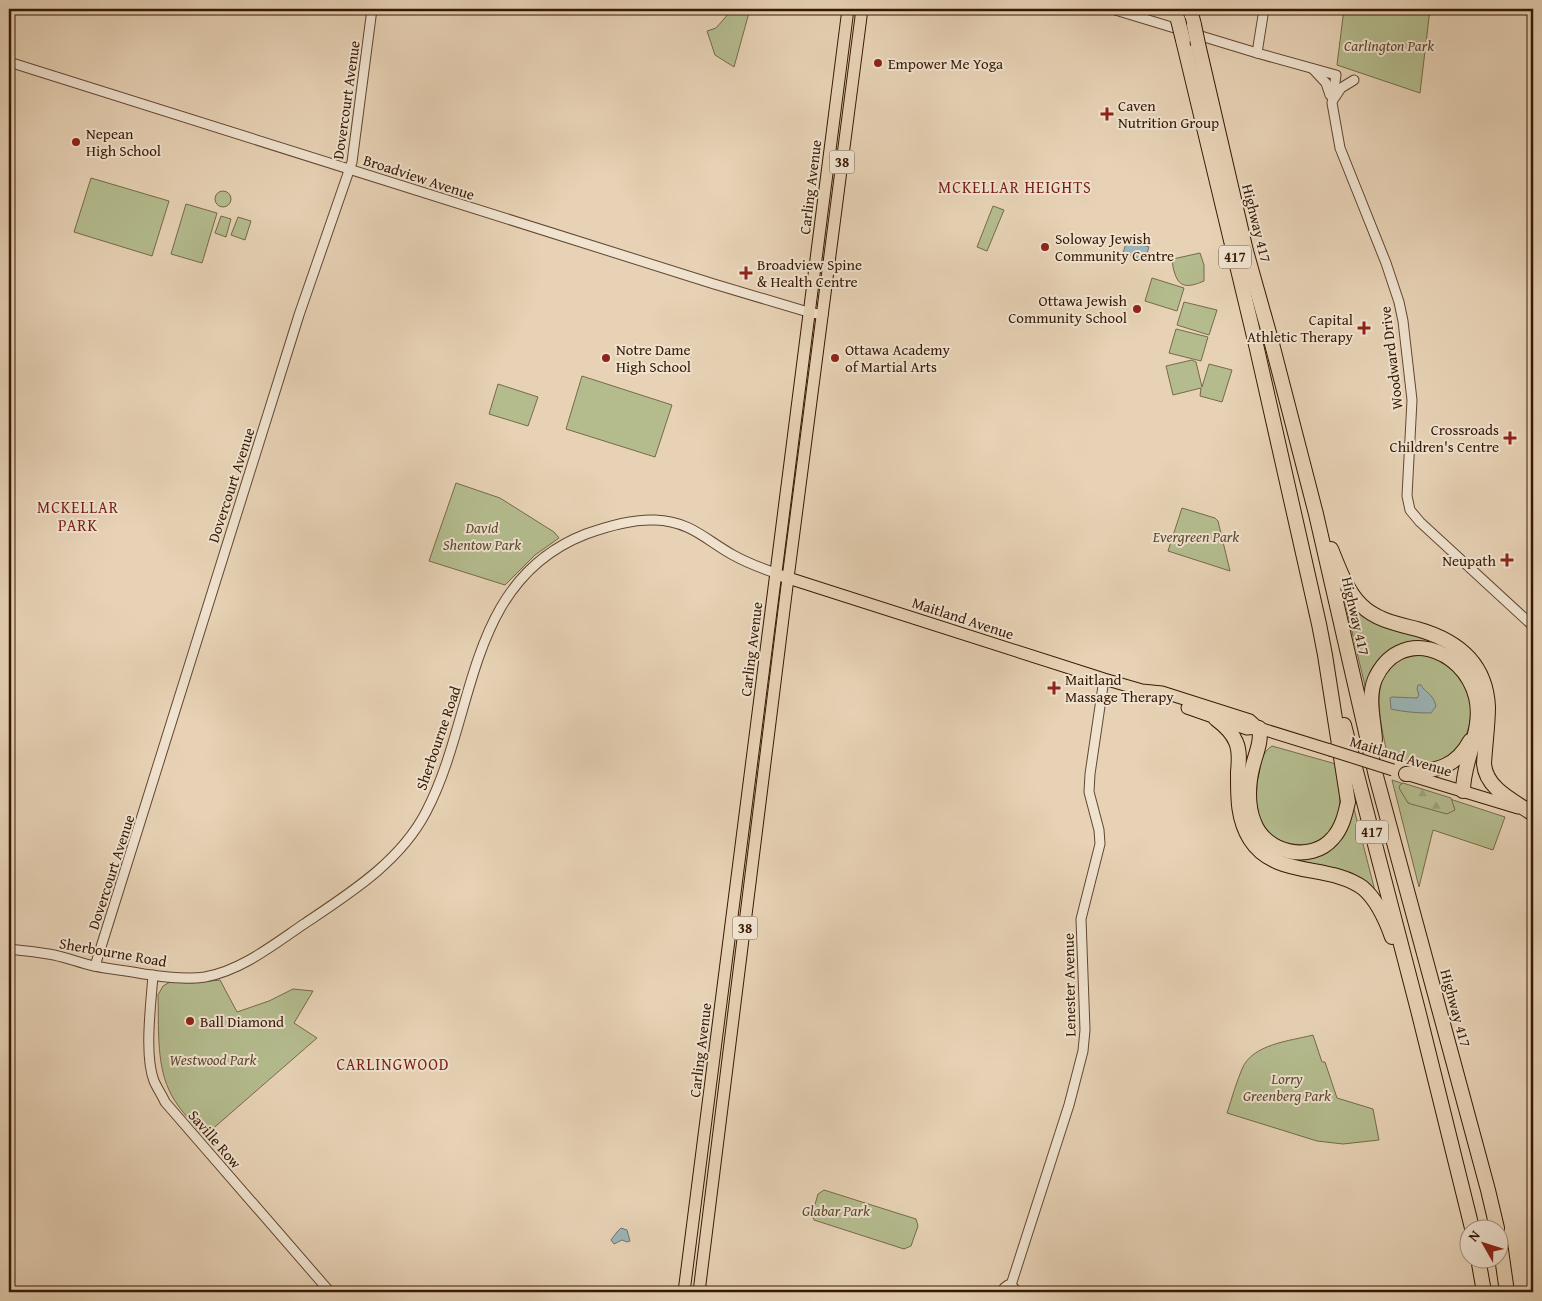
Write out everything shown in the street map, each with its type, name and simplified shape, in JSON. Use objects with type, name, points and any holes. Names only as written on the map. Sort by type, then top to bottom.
[{"type":"highway","name":"Highway 417","points":[[1190,9],[1246,251],[1316,514],[1376,776],[1495,1218]]},
{"type":"highway","name":"417","points":[[1177,14],[1257,349],[1325,655],[1418,1010],[1470,1218]]},
{"type":"highway","points":[[1316,514],[1342,575],[1352,594],[1362,606],[1386,620],[1444,638],[1463,651],[1476,668],[1484,685],[1488,707],[1463,782],[1463,791]]},
{"type":"highway","points":[[1376,776],[1375,729],[1371,699],[1374,681],[1384,665],[1395,656],[1407,650],[1429,649],[1446,655],[1468,678],[1476,698],[1482,726],[1484,764],[1487,776],[1497,789],[1532,813]]},
{"type":"highway","points":[[1260,728],[1261,736],[1252,767],[1249,789],[1251,814],[1256,828],[1265,840],[1290,852],[1306,852],[1318,849],[1332,839],[1336,833],[1343,820],[1348,802],[1325,655]]},
{"type":"highway","points":[[1216,719],[1230,732],[1237,743],[1239,754],[1238,795],[1243,826],[1250,840],[1269,857],[1294,868],[1334,876],[1355,884],[1364,890],[1378,906],[1388,925],[1418,1010]]},
{"type":"highway","points":[[1400,772],[1438,769],[1453,762],[1464,752],[1482,726]]},
{"type":"highway","points":[[1238,795],[1244,762],[1254,733],[1260,728]]},
{"type":"highway","points":[[1480,1268],[1484,1292]]},
{"type":"highway","points":[[1504,1268],[1507,1292]]},
{"type":"main road","name":"Carling Avenue","points":[[684,1292],[848,9]]},
{"type":"main road","name":"Carling Avenue","points":[[699,1292],[788,578],[862,9]]},
{"type":"main road","name":"Maitland Avenue","points":[[776,573],[1142,690],[1216,719],[1248,729],[1260,728]]},
{"type":"main road","name":"Maitland Avenue","points":[[1142,690],[1162,692],[1250,720],[1260,728],[1532,813]]},
{"type":"street","name":"Dovercourt Avenue","points":[[95,966],[299,315],[350,169],[372,9]]},
{"type":"street","points":[[1112,9],[1312,68],[1326,83],[1332,103]]},
{"type":"street","points":[[1257,53],[1264,9]]},
{"type":"street","name":"Broadview Avenue","points":[[9,62],[701,280],[808,312],[823,314]]},
{"type":"street","name":"Woodward Drive","points":[[1312,68],[1336,75],[1332,103],[1340,148],[1386,263],[1399,302],[1412,400],[1407,496],[1410,510],[1420,522],[1533,626]]},
{"type":"street","points":[[1332,103],[1341,88],[1354,80]]},
{"type":"street","name":"Sherbourne Road","points":[[9,949],[56,955],[95,966],[153,975],[201,978],[216,975],[248,961],[353,891],[379,870],[397,852],[414,832],[426,812],[439,784],[483,644],[498,611],[519,581],[566,543],[613,525],[634,521],[656,520],[688,527],[705,536],[732,555],[752,565],[776,573]]},
{"type":"street","name":"Lenester Avenue","points":[[1012,1289],[1084,1051],[1081,919],[1100,844],[1099,830],[1089,792],[1104,678]]},
{"type":"street","name":"Saville Row","points":[[153,975],[150,1060],[154,1080],[165,1102],[330,1292]]},
{"type":"street","points":[[1004,1292],[1005,1287],[1012,1289]]},
{"type":"green space","points":[[729,9],[750,9],[734,67],[715,55],[707,31],[716,28],[730,12]]},
{"type":"green space","name":"Carlington Park","points":[[1344,9],[1430,9],[1420,93],[1337,65]]},
{"type":"green space","points":[[91,178],[169,201],[152,256],[74,232]]},
{"type":"green space","points":[[220,191],[226,191],[231,196],[229,205],[220,207],[215,202],[215,196]]},
{"type":"green space","points":[[186,204],[217,213],[202,263],[171,254]]},
{"type":"green space","points":[[993,206],[1004,210],[987,251],[977,247]]},
{"type":"green space","points":[[221,216],[231,219],[226,237],[215,233]]},
{"type":"green space","points":[[238,217],[251,221],[245,240],[231,235]]},
{"type":"green space","points":[[1200,253],[1204,265],[1204,281],[1183,285],[1175,274],[1173,259]]},
{"type":"green space","points":[[1152,278],[1184,288],[1177,311],[1145,301]]},
{"type":"green space","points":[[1184,302],[1217,310],[1209,335],[1177,325]]},
{"type":"green space","points":[[1176,329],[1208,337],[1201,361],[1169,353]]},
{"type":"green space","points":[[1192,360],[1196,362],[1202,387],[1209,364],[1232,370],[1222,402],[1200,396],[1201,388],[1173,395],[1166,366]]},
{"type":"green space","points":[[582,376],[672,405],[655,457],[566,429]]},
{"type":"green space","points":[[498,384],[538,397],[528,426],[489,414]]},
{"type":"green space","name":"David Shentow Park","points":[[456,483],[500,498],[554,532],[559,538],[535,555],[505,585],[429,561]]},
{"type":"green space","name":"Evergreen Park","points":[[1182,508],[1215,518],[1218,521],[1230,571],[1168,551]]},
{"type":"green space","points":[[1341,586],[1348,596],[1453,648],[1480,718],[1456,659],[1399,649],[1367,694]]},
{"type":"green space","points":[[1423,655],[1438,658],[1450,665],[1459,675],[1466,687],[1470,700],[1471,714],[1462,743],[1455,754],[1445,760],[1422,765],[1388,757],[1379,708],[1383,678],[1391,667],[1404,659]]},
{"type":"green space","points":[[1272,746],[1336,764],[1340,797],[1338,817],[1332,829],[1323,838],[1312,843],[1287,843],[1275,838],[1265,829],[1258,818],[1255,795],[1260,765],[1266,751]]},
{"type":"green space","points":[[1252,747],[1254,748],[1246,778],[1244,797],[1250,823],[1262,841],[1279,852],[1298,856],[1317,853],[1334,844],[1346,828],[1351,806],[1353,805],[1376,895],[1363,884],[1331,872],[1282,860],[1256,844],[1247,830],[1241,803],[1242,778]]},
{"type":"green space","points":[[1392,780],[1505,817],[1493,850],[1433,830],[1419,887]]},
{"type":"green space","points":[[1403,783],[1451,798],[1455,810],[1447,814],[1408,803],[1399,788]]},
{"type":"green space","name":"Westwood Park","points":[[220,980],[237,1012],[269,1001],[293,989],[313,991],[294,1023],[317,1038],[205,1134],[201,1133],[179,1107],[165,1079],[160,1056],[158,995],[163,986],[170,982],[191,983]]},
{"type":"green space","name":"Lorry Greenberg Park","points":[[1313,1035],[1322,1062],[1325,1062],[1337,1098],[1373,1109],[1379,1140],[1343,1144],[1317,1141],[1227,1113],[1242,1069],[1254,1054],[1273,1045]]},
{"type":"green space","name":"Glabar Park","points":[[824,1190],[916,1219],[918,1226],[911,1246],[904,1249],[814,1220],[812,1215],[818,1194]]},
{"type":"water","points":[[1127,240],[1149,247],[1145,260],[1123,253]]},
{"type":"water","points":[[1418,685],[1421,685],[1435,702],[1436,706],[1431,713],[1391,709],[1390,698],[1392,697],[1417,698],[1419,695]]},
{"type":"water","points":[[621,1228],[627,1230],[630,1241],[622,1240],[614,1244],[611,1240]]},
{"type":"place","name":"Empower Me Yoga","points":[[878,63]]},
{"type":"place","name":"Caven Nutrition Group","points":[[1107,114]]},
{"type":"place","name":"Nepean High School","points":[[76,142]]},
{"type":"place","name":"Soloway Jewish Community Centre","points":[[1045,247]]},
{"type":"place","name":"Broadview Spine & Health Centre","points":[[746,273]]},
{"type":"place","name":"Ottawa Jewish Community School","points":[[1137,309]]},
{"type":"place","name":"Capital Athletic Therapy","points":[[1364,328]]},
{"type":"place","name":"Notre Dame High School","points":[[606,358]]},
{"type":"place","name":"Ottawa Academy of Martial Arts","points":[[835,358]]},
{"type":"place","name":"Crossroads Children's Centre","points":[[1510,438]]},
{"type":"place","name":"Neupath","points":[[1507,560]]},
{"type":"place","name":"Maitland Massage Therapy","points":[[1054,688]]},
{"type":"place","name":"Ball Diamond","points":[[190,1021]]},
{"type":"district","name":"MCKELLAR HEIGHTS","points":[[1015,187]]},
{"type":"district","name":"MCKELLAR PARK","points":[[78,516]]},
{"type":"district","name":"CARLINGWOOD","points":[[393,1064]]}]
